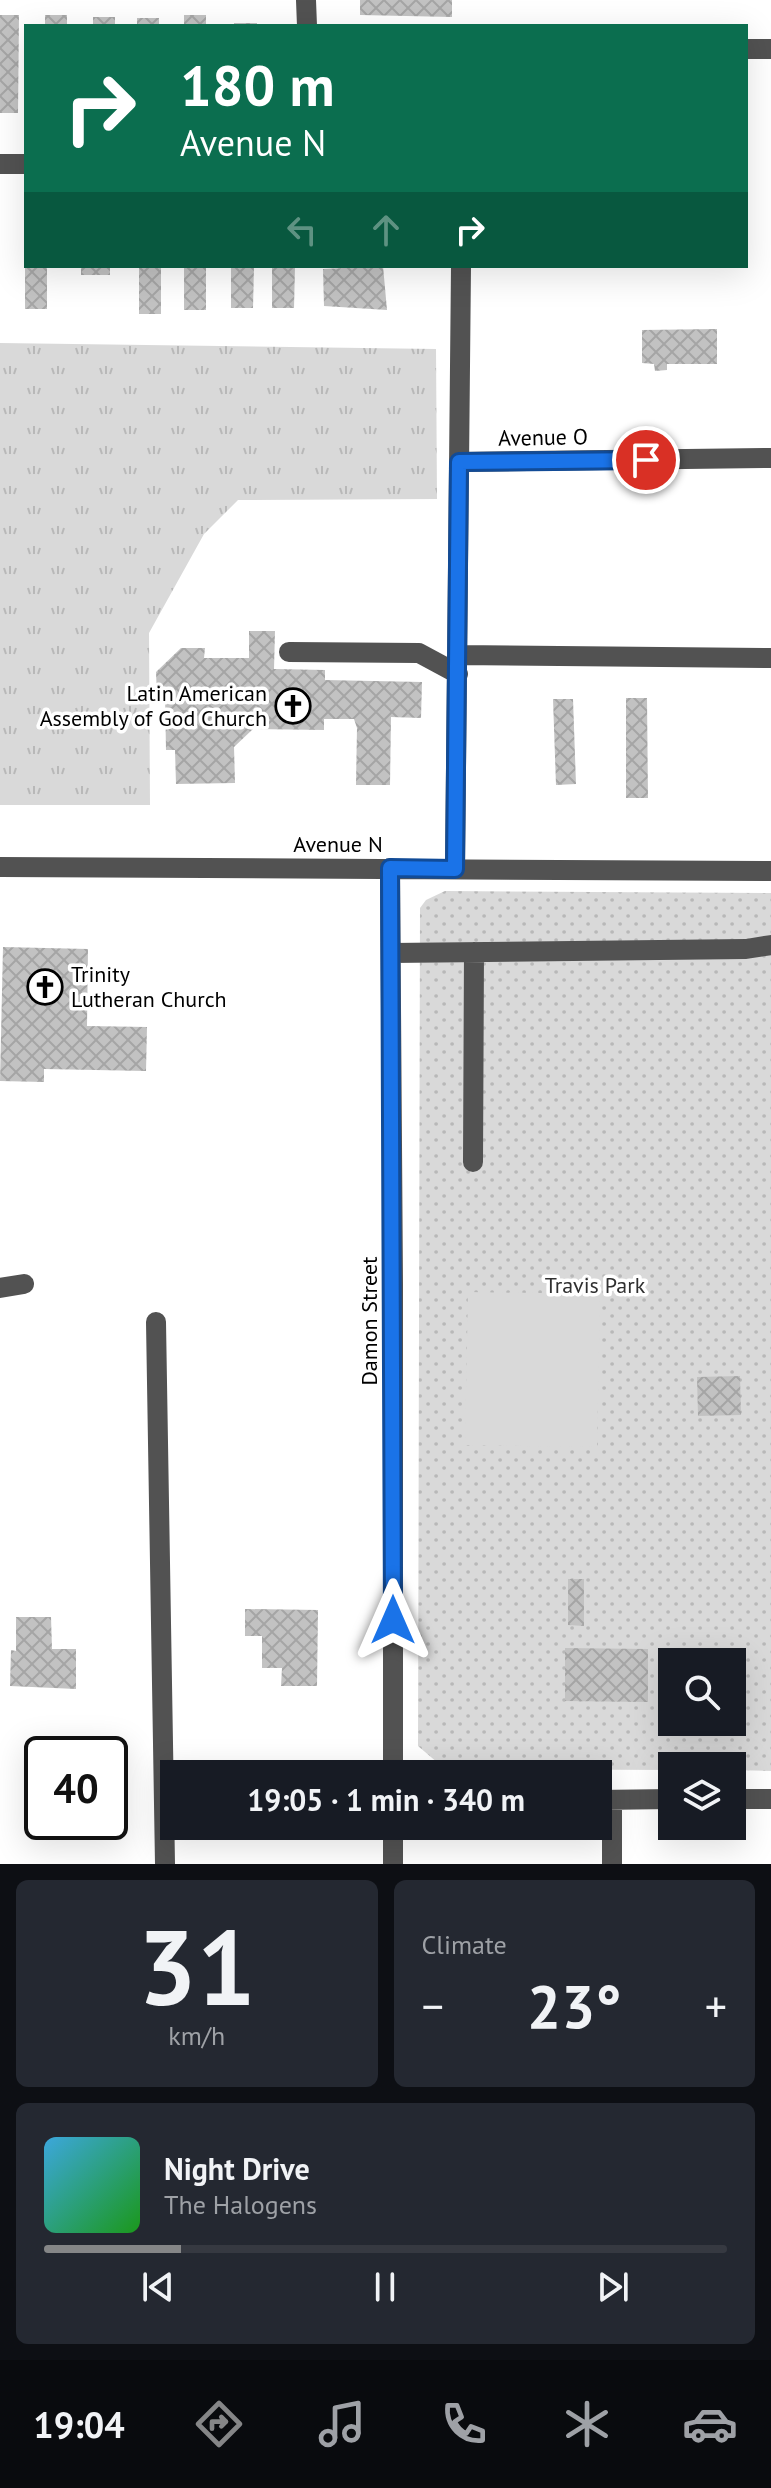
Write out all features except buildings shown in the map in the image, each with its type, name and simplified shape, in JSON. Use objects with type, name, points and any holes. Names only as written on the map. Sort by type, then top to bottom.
[{"type":"street","points":[[306,0],[307,24]]},
{"type":"street","points":[[748,49],[771,49]]},
{"type":"street","points":[[0,164],[24,164]]},
{"type":"street","points":[[455,869],[461,268]]},
{"type":"street","name":"Avenue O","points":[[459,462],[771,458]]},
{"type":"street","points":[[289,652],[419,653],[458,664],[771,658]]},
{"type":"street","name":"Avenue N","points":[[0,867],[771,871]]},
{"type":"street","name":"Damon Street","points":[[390,868],[393,1760]]},
{"type":"street","points":[[391,953],[746,949],[771,945]]},
{"type":"street","points":[[473,1162],[474,952]]},
{"type":"street","points":[[0,1288],[24,1284]]},
{"type":"street","points":[[156,1322],[165,1864]]},
{"type":"street","points":[[612,1800],[658,1799]]},
{"type":"street","points":[[746,1799],[771,1799]]},
{"type":"street","points":[[393,1840],[393,1864]]},
{"type":"street","points":[[609,1840],[612,1864]]},
{"type":"green space","points":[[0,343],[436,349],[437,499],[238,500],[204,534],[149,633],[150,805],[0,805]]},
{"type":"green space","name":"Travis Park","points":[[445,891],[771,893],[771,1771],[746,1770],[746,1752],[658,1752],[658,1770],[612,1770],[612,1760],[434,1760],[418,1746],[420,908],[426,900]]},
{"type":"green space","points":[[468,1292],[600,1294],[597,1447],[465,1445]]},
{"type":"place","name":"Latin American Assembly of God Church","points":[[293,706]]},
{"type":"place","name":"Trinity Lutheran Church","points":[[45,987]]},
{"type":"route","points":[[393,1620],[390,868],[455,869],[459,462],[646,460]]}]
